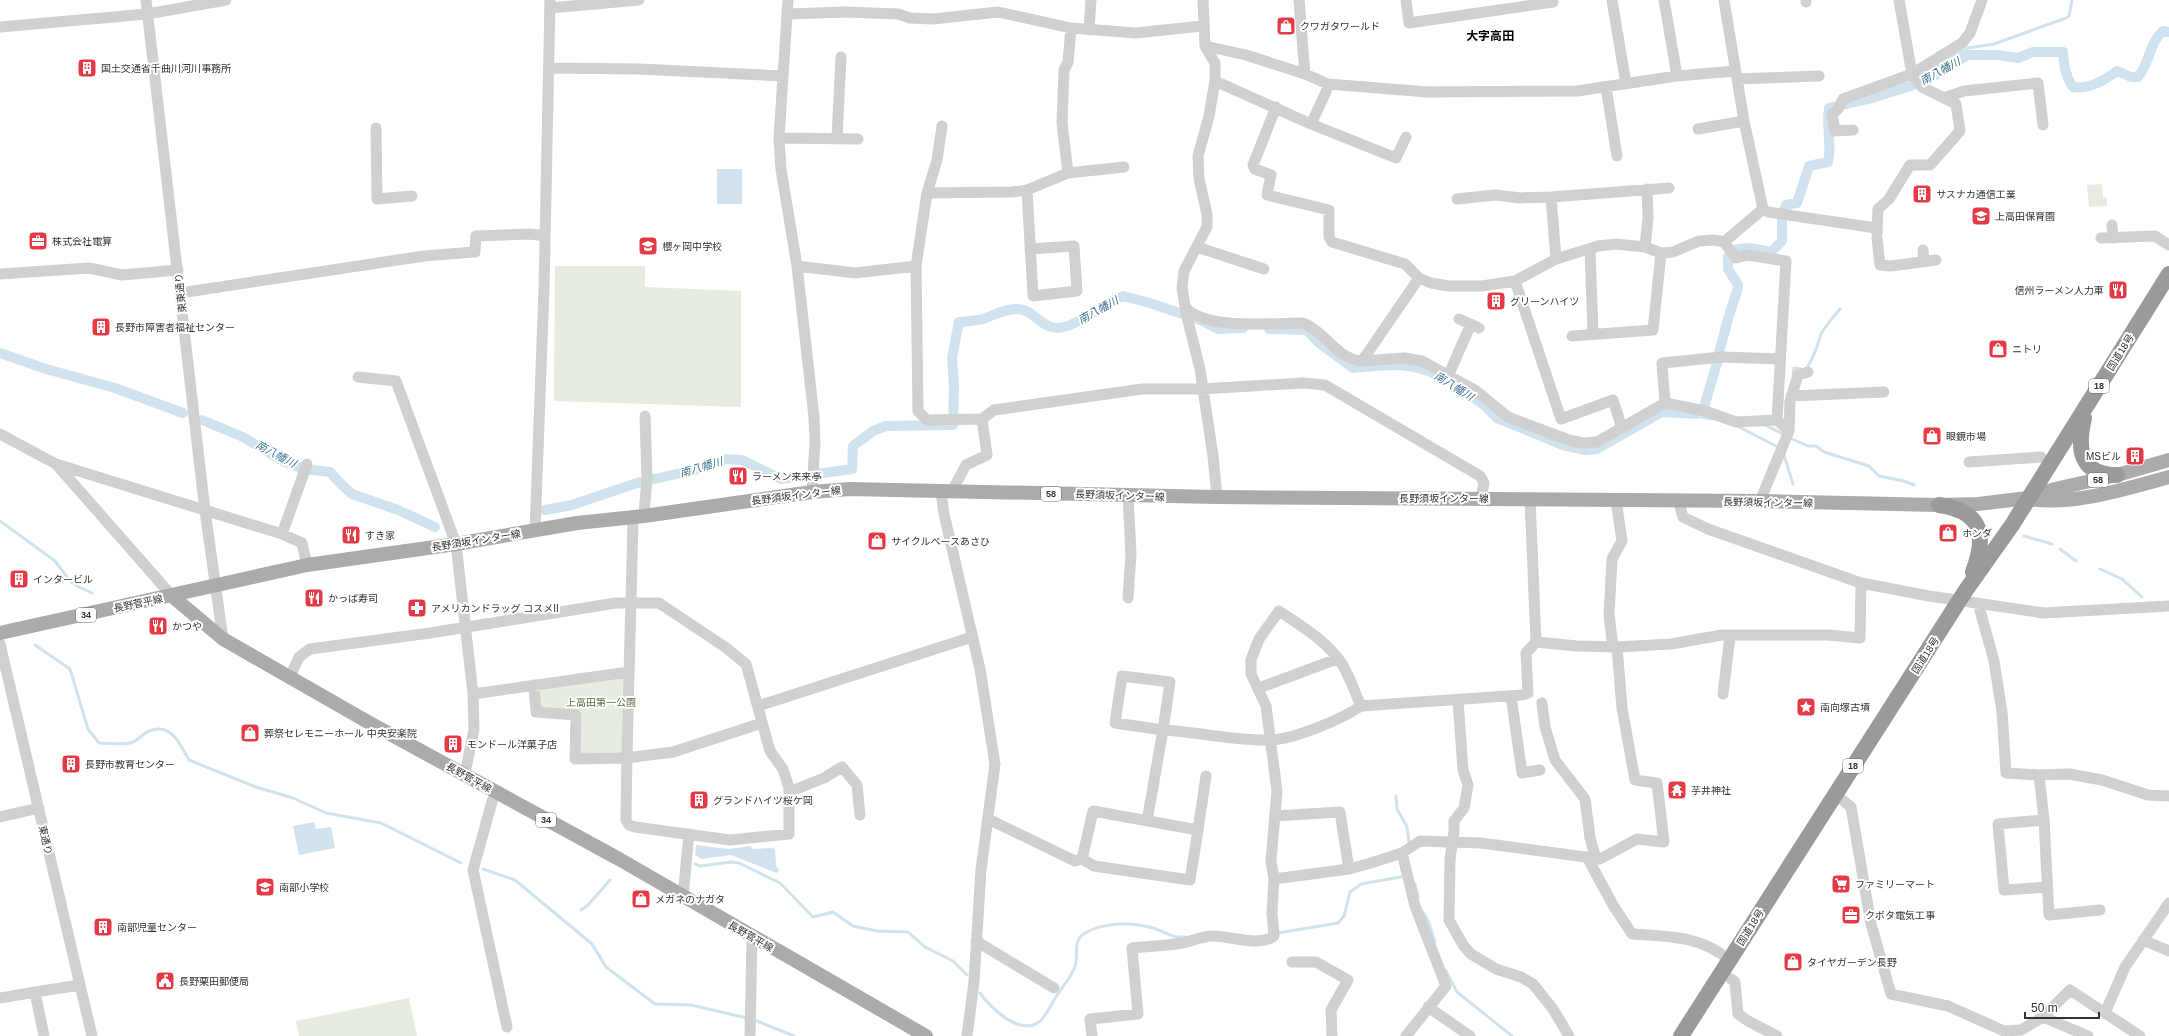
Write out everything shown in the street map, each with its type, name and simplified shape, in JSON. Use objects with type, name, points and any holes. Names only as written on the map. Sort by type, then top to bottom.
[{"type":"highway","name":"国道18号","points":[[1681,1036],[1963,595],[2028,498],[2169,274]]},
{"type":"highway","points":[[2090,399],[2080,438],[2081,452],[2087,462],[2096,471],[2117,476]]},
{"type":"highway","points":[[1939,505],[1954,507],[1964,512],[1974,521],[1980,532],[1981,543],[1978,558],[1963,595]]},
{"type":"main road","name":"長野須坂インター線","points":[[172,596],[307,565],[456,544],[577,523],[812,492],[850,489],[1217,498],[1481,498],[1760,501],[1939,505],[1978,504],[2028,498],[2056,489],[2117,476],[2169,460]]},
{"type":"main road","name":"長野須坂インター線","points":[[2028,498],[2047,502],[2081,497],[2137,486],[2169,477]]},
{"type":"main road","name":"長野菅平線","points":[[0,633],[172,596],[223,639],[683,896],[910,1031],[926,1036]]},
{"type":"street","name":"東東通り","points":[[146,0],[205,511],[223,639]]},
{"type":"street","points":[[0,27],[147,14],[226,0]]},
{"type":"street","points":[[535,531],[545,236],[550,4],[639,0]]},
{"type":"street","points":[[788,0],[779,138],[781,169],[797,266],[814,417],[814,474],[812,492]]},
{"type":"street","points":[[1089,30],[1091,0]]},
{"type":"street","points":[[1202,0],[1204,46],[1215,63],[1215,81],[1209,116],[1198,155],[1199,179],[1207,214],[1207,227],[1184,271],[1182,287],[1200,369],[1201,389],[1213,456],[1217,498]]},
{"type":"street","points":[[1299,0],[1305,74]]},
{"type":"street","points":[[1406,0],[1409,23],[1536,2],[1553,2]]},
{"type":"street","points":[[1612,0],[1626,84]]},
{"type":"street","points":[[1664,0],[1677,76]]},
{"type":"street","points":[[1724,0],[1744,121],[1763,209],[1768,212],[1877,233]]},
{"type":"street","points":[[1899,0],[1915,78],[1944,98],[1956,104],[1960,131],[1930,165],[1910,165],[1888,199],[1878,209],[1877,233],[1880,265],[1891,266],[1924,256],[1936,260]]},
{"type":"street","points":[[1853,130],[1835,131],[1832,114],[1838,109],[1843,99],[1915,78],[1962,43],[1970,33],[1982,0]]},
{"type":"street","points":[[788,14],[853,12],[898,14],[910,18],[933,19],[998,12],[1071,28],[1136,33],[1202,26]]},
{"type":"street","points":[[1068,173],[1062,123],[1064,70],[1068,62],[1071,28]]},
{"type":"street","points":[[1204,46],[1252,56],[1305,74],[1328,84],[1415,92],[1577,91],[1677,76],[1819,76]]},
{"type":"street","points":[[837,138],[842,57]]},
{"type":"street","points":[[548,68],[639,69],[782,76]]},
{"type":"street","points":[[1215,81],[1276,107],[1310,124],[1396,158],[1406,137]]},
{"type":"street","points":[[1944,98],[1964,91],[2038,83],[2043,125]]},
{"type":"street","points":[[1310,124],[1326,92],[1328,84]]},
{"type":"street","points":[[1606,87],[1616,156]]},
{"type":"street","points":[[1276,107],[1253,165],[1255,169],[1271,175],[1267,195],[1328,210],[1329,237],[1332,242],[1405,264],[1419,278],[1431,282],[1449,286],[1482,286],[1514,281],[1556,259],[1590,249],[1616,244],[1645,247],[1661,253],[1673,252],[1699,241],[1714,240],[1724,242],[1736,258],[1747,255],[1786,261],[1779,359],[1777,420],[1789,432]]},
{"type":"street","points":[[1698,129],[1744,121]]},
{"type":"street","points":[[942,126],[937,160],[927,193],[916,266],[918,411],[927,420],[982,419],[994,410],[1142,389],[1201,389],[1304,383],[1325,385],[1480,476],[1484,483],[1481,498]]},
{"type":"street","points":[[376,128],[377,199],[412,196]]},
{"type":"street","points":[[779,138],[858,139]]},
{"type":"street","points":[[927,193],[1012,192],[1027,190],[1068,173],[1124,167]]},
{"type":"street","points":[[1457,199],[1495,195],[1520,198],[1551,197],[1669,188]]},
{"type":"street","points":[[1027,190],[1030,249],[1033,296],[1077,291],[1074,246],[1030,249]]},
{"type":"street","points":[[1645,247],[1648,218],[1647,190]]},
{"type":"street","points":[[1551,197],[1556,259]]},
{"type":"street","points":[[1724,242],[1763,209]]},
{"type":"street","points":[[2112,225],[2113,238]]},
{"type":"street","points":[[180,293],[424,256],[475,252],[476,236],[530,234],[545,236]]},
{"type":"street","points":[[2101,238],[2155,236],[2169,245]]},
{"type":"street","points":[[1197,247],[1264,269]]},
{"type":"street","points":[[1590,249],[1593,334]]},
{"type":"street","points":[[1572,336],[1653,330],[1661,253]]},
{"type":"street","points":[[797,266],[855,273],[916,266]]},
{"type":"street","points":[[0,274],[89,268],[122,275],[178,270]]},
{"type":"street","points":[[1362,361],[1419,278]]},
{"type":"street","points":[[1514,281],[1561,419],[1613,400],[1622,428]]},
{"type":"street","points":[[1187,314],[1217,323],[1303,323],[1314,327],[1345,356],[1354,360],[1362,361],[1404,358],[1422,361],[1449,374],[1475,390],[1508,417],[1569,440],[1582,443],[1597,442],[1665,403],[1705,412],[1736,422],[1777,420]]},
{"type":"street","points":[[1449,374],[1475,326],[1459,319]]},
{"type":"street","points":[[1665,403],[1662,363],[1722,356],[1779,359]]},
{"type":"street","points":[[1760,501],[1789,432],[1791,396],[1798,375],[1808,372]]},
{"type":"street","points":[[358,377],[396,381],[456,544],[473,694],[474,729],[465,774]]},
{"type":"street","points":[[1791,396],[1884,392]]},
{"type":"street","points":[[290,677],[299,657],[310,649],[430,633],[465,626],[616,603],[631,603],[659,603],[725,647],[746,664],[770,751],[783,769],[789,792],[789,834],[730,840],[629,825],[626,820],[626,758],[631,603],[638,516],[646,480],[645,416]]},
{"type":"street","points":[[967,1036],[974,982],[981,870],[995,764],[980,669],[944,514],[947,491],[966,465],[987,455],[982,419]]},
{"type":"street","points":[[0,434],[56,464],[282,534],[302,544],[307,565]]},
{"type":"street","points":[[1969,462],[2041,457]]},
{"type":"street","points":[[56,464],[172,596]]},
{"type":"street","points":[[282,534],[306,468]]},
{"type":"street","points":[[1128,496],[1131,554],[1128,598]]},
{"type":"street","points":[[1147,821],[1163,730],[1170,682],[1122,676],[1115,723],[1163,730],[1271,740],[1316,728],[1345,717],[1361,706],[1511,696],[1528,693],[1526,653],[1536,642],[1530,499]]},
{"type":"street","points":[[1274,879],[1349,869],[1402,853],[1420,842],[1502,845],[1560,852],[1592,859],[1607,855],[1637,839],[1664,842],[1657,783],[1635,780],[1622,708],[1615,647],[1609,615],[1612,559],[1622,540],[1616,500]]},
{"type":"street","points":[[1678,500],[1683,517],[1708,529],[1861,583],[1929,596],[1963,595],[1978,603],[2044,613],[2169,606]]},
{"type":"street","points":[[1536,642],[1578,646],[1615,647],[1671,644],[1722,635],[1828,635],[1860,638],[1861,583]]},
{"type":"street","points":[[1978,603],[1994,660],[2002,712],[2006,773],[2039,775],[2069,774],[2102,780],[2148,795],[2169,796]]},
{"type":"street","points":[[1092,1036],[1090,1019],[1138,1014],[1132,948],[1182,943],[1200,937],[1214,936],[1245,940],[1270,939],[1274,936],[1272,913],[1274,879],[1271,861],[1277,791],[1266,706],[1251,674],[1251,660],[1259,639],[1279,611],[1312,634],[1337,659],[1361,706]]},
{"type":"street","points":[[1723,694],[1730,636]]},
{"type":"street","points":[[758,706],[972,637]]},
{"type":"street","name":"東通り","points":[[0,644],[92,1036]]},
{"type":"street","points":[[1258,688],[1337,659]]},
{"type":"street","points":[[473,694],[628,672]]},
{"type":"street","points":[[534,685],[536,712],[576,715],[575,759],[626,758],[673,752],[762,723]]},
{"type":"street","points":[[1511,696],[1522,773],[1540,770]]},
{"type":"street","points":[[1458,700],[1463,770],[1468,785],[1464,808],[1454,822],[1449,920],[1463,945],[1471,954],[1496,969],[1521,977],[1533,984],[1553,1010],[1568,1036]]},
{"type":"street","points":[[1542,704],[1545,727],[1555,760],[1585,799],[1592,859],[1613,905],[1632,934],[1677,936],[1698,942],[1717,950],[1729,960]]},
{"type":"street","points":[[789,792],[824,778],[842,766],[857,785],[860,815]]},
{"type":"street","points":[[2039,775],[2044,820],[2049,915],[2100,910]]},
{"type":"street","points":[[988,819],[1075,861],[1082,859],[1094,866],[1190,880],[1206,776]]},
{"type":"street","points":[[495,791],[473,870],[507,1027]]},
{"type":"street","points":[[1835,794],[1851,807],[1871,924],[1891,994],[1948,1006],[2004,1031],[2021,1033],[2043,1017],[2070,990],[2140,1036]]},
{"type":"street","points":[[0,817],[39,808]]},
{"type":"street","points":[[1082,859],[1092,812],[1198,830]]},
{"type":"street","points":[[1275,816],[1340,812],[1349,869]]},
{"type":"street","points":[[2044,820],[1998,824],[2004,890],[2047,887]]},
{"type":"street","points":[[683,896],[689,834]]},
{"type":"street","points":[[1402,853],[1415,906],[1446,986],[1406,1036]]},
{"type":"street","points":[[2105,1012],[2125,967],[2169,903]]},
{"type":"street","points":[[750,1036],[752,937]]},
{"type":"street","points":[[2143,940],[2169,951]]},
{"type":"street","points":[[976,942],[1054,988]]},
{"type":"street","points":[[1292,962],[1316,962],[1348,980],[1331,1010],[1332,1036]]},
{"type":"street","points":[[1731,979],[1735,982],[1738,1014],[1777,1036]]},
{"type":"street","points":[[0,998],[80,985]]},
{"type":"street","points":[[35,992],[44,1036]]},
{"type":"street","points":[[1428,1007],[1470,1036]]},
{"type":"street","points":[[2043,1017],[2088,1036]]},
{"type":"green space","points":[[2102,184],[2103,198],[2107,198],[2107,206],[2089,207],[2087,185]]},
{"type":"green space","points":[[555,266],[645,266],[645,287],[741,291],[741,407],[554,401]]},
{"type":"green space","name":"上高田第一公園","points":[[623,676],[622,754],[580,755],[581,711],[541,709],[539,687]]},
{"type":"green space","points":[[409,998],[417,1036],[299,1036],[296,1021]]},
{"type":"water","points":[[717,169],[742,169],[742,204],[717,204]]},
{"type":"water","points":[[314,822],[316,829],[331,827],[335,848],[299,855],[293,826]]},
{"type":"water","points":[[696,845],[728,849],[751,846],[752,849],[772,848],[775,849],[776,866],[779,870],[777,873],[731,855],[701,859],[695,855]]},
{"type":"waterway","points":[[1918,77],[1968,48],[1994,44],[2066,18],[2069,16],[2072,0]]},
{"type":"waterway","name":"南八幡川","points":[[1784,210],[1786,205],[1797,203],[1809,166],[1828,162],[1829,108],[1872,98],[1914,85],[1942,72],[1967,55],[1997,55],[2018,58],[2033,52],[2063,52],[2064,66],[2070,83],[2073,87],[2079,88],[2090,86],[2102,81],[2117,71],[2131,77],[2138,77],[2145,66],[2158,36],[2163,31],[2169,32]]},
{"type":"waterway","name":"南八幡川","points":[[1737,249],[1750,248],[1771,252],[1782,241],[1782,218]]},
{"type":"waterway","name":"南八幡川","points":[[1719,353],[1738,285],[1728,269],[1728,257]]},
{"type":"waterway","name":"南八幡川","points":[[545,510],[572,505],[637,483],[694,470],[726,459],[742,460],[781,479],[852,469],[853,446],[873,431],[886,426],[953,425],[954,387],[952,358],[959,322],[980,320],[1005,311],[1019,309],[1029,312],[1047,325],[1057,328],[1064,327],[1080,320],[1123,296],[1150,303],[1203,321],[1218,329],[1243,328]]},
{"type":"waterway","points":[[1806,369],[1817,348],[1821,334],[1840,309]]},
{"type":"waterway","name":"南八幡川","points":[[1269,329],[1307,330],[1319,343],[1353,368],[1386,365],[1408,366],[1429,371],[1439,376]]},
{"type":"waterway","name":"南八幡川","points":[[0,353],[46,369],[115,388],[183,413]]},
{"type":"waterway","name":"南八幡川","points":[[1704,407],[1717,363]]},
{"type":"waterway","points":[[1793,375],[1794,368],[1801,369]]},
{"type":"waterway","name":"南八幡川","points":[[1459,387],[1484,405],[1497,418],[1563,445],[1585,450],[1597,449],[1662,412],[1697,414]]},
{"type":"waterway","points":[[1692,415],[1712,419]]},
{"type":"waterway","name":"南八幡川","points":[[202,420],[243,437],[283,461],[304,469],[330,472],[352,494],[398,510],[435,527]]},
{"type":"waterway","points":[[1765,425],[1781,433]]},
{"type":"waterway","points":[[1739,427],[1776,446]]},
{"type":"waterway","points":[[1790,438],[1808,446],[1816,446],[1824,452],[1869,466],[1879,476],[1904,481],[1914,485]]},
{"type":"waterway","points":[[1784,455],[1793,484]]},
{"type":"waterway","points":[[0,521],[55,561],[70,581],[92,593]]},
{"type":"waterway","points":[[2024,536],[2052,544]]},
{"type":"waterway","points":[[2060,549],[2076,561]]},
{"type":"waterway","points":[[2100,569],[2122,579],[2142,597]]},
{"type":"waterway","points":[[35,645],[70,669],[88,729],[99,743],[130,743],[149,731],[163,729],[174,736],[189,760],[256,787],[293,798],[326,813],[381,823],[461,863]]},
{"type":"waterway","points":[[1396,796],[1397,809],[1407,827],[1409,843]]},
{"type":"waterway","points":[[695,864],[700,866],[731,862],[739,863],[780,883],[813,917],[833,912],[853,926],[877,931],[908,932],[925,947],[953,961],[967,975]]},
{"type":"waterway","points":[[483,869],[515,880],[592,944],[606,967],[655,1004],[691,1005],[747,1018]]},
{"type":"waterway","points":[[1278,933],[1338,923],[1344,916],[1350,892],[1361,884],[1406,876]]},
{"type":"waterway","points":[[581,910],[588,905],[610,880]]},
{"type":"waterway","points":[[1415,884],[1418,897]]},
{"type":"waterway","points":[[1423,912],[1429,923],[1435,942]]},
{"type":"waterway","points":[[980,993],[991,1006],[1006,1018],[1014,1023],[1031,1025],[1039,1022],[1044,1017],[1070,976],[1076,964],[1078,940],[1085,933],[1093,929],[1109,925],[1127,924],[1145,926],[1172,936],[1185,937]]},
{"type":"waterway","points":[[1446,971],[1457,992],[1512,1036]]},
{"type":"waterway","points":[[757,1021],[794,1036]]},
{"type":"place","name":"クワガタワールド","points":[[1286,26]]},
{"type":"place","name":"国土交通省千曲川河川事務所","points":[[87,68]]},
{"type":"place","name":"サスナカ通信工業","points":[[1922,194]]},
{"type":"place","name":"上高田保育園","points":[[1981,216]]},
{"type":"place","name":"株式会社電算","points":[[38,241]]},
{"type":"place","name":"櫻ヶ岡中学校","points":[[648,246]]},
{"type":"place","name":"信州ラーメン人力車","points":[[2118,290]]},
{"type":"place","name":"グリーンハイツ","points":[[1496,301]]},
{"type":"place","name":"長野市障害者福祉センター","points":[[101,327]]},
{"type":"place","name":"ニトリ","points":[[1998,349]]},
{"type":"place","name":"眼鏡市場","points":[[1932,436]]},
{"type":"place","name":"MSビル","points":[[2135,456]]},
{"type":"place","name":"ラーメン来来亭","points":[[738,476]]},
{"type":"place","name":"ホンダ","points":[[1948,533]]},
{"type":"place","name":"すき家","points":[[351,535]]},
{"type":"place","name":"サイクルベースあさひ","points":[[877,541]]},
{"type":"place","name":"インタービル","points":[[19,579]]},
{"type":"place","name":"かっぱ寿司","points":[[314,598]]},
{"type":"place","name":"アメリカンドラッグ コスメII","points":[[417,608]]},
{"type":"place","name":"かつや","points":[[158,626]]},
{"type":"place","name":"南向塚古墳","points":[[1806,707]]},
{"type":"place","name":"葬祭セレモニーホール 中央安楽院","points":[[250,733]]},
{"type":"place","name":"モンドール洋菓子店","points":[[453,744]]},
{"type":"place","name":"長野市教育センター","points":[[71,764]]},
{"type":"place","name":"芋井神社","points":[[1677,790]]},
{"type":"place","name":"グランドハイツ桜ケ岡","points":[[699,800]]},
{"type":"place","name":"ファミリーマート","points":[[1841,884]]},
{"type":"place","name":"南部小学校","points":[[265,887]]},
{"type":"place","name":"メガネのナガタ","points":[[641,899]]},
{"type":"place","name":"クボタ電気工事","points":[[1851,915]]},
{"type":"place","name":"南部児童センター","points":[[103,927]]},
{"type":"place","name":"タイヤガーデン長野","points":[[1793,962]]},
{"type":"place","name":"長野栗田郵便局","points":[[165,981]]},
{"type":"district","name":"大字高田","points":[[1490,36]]}]
